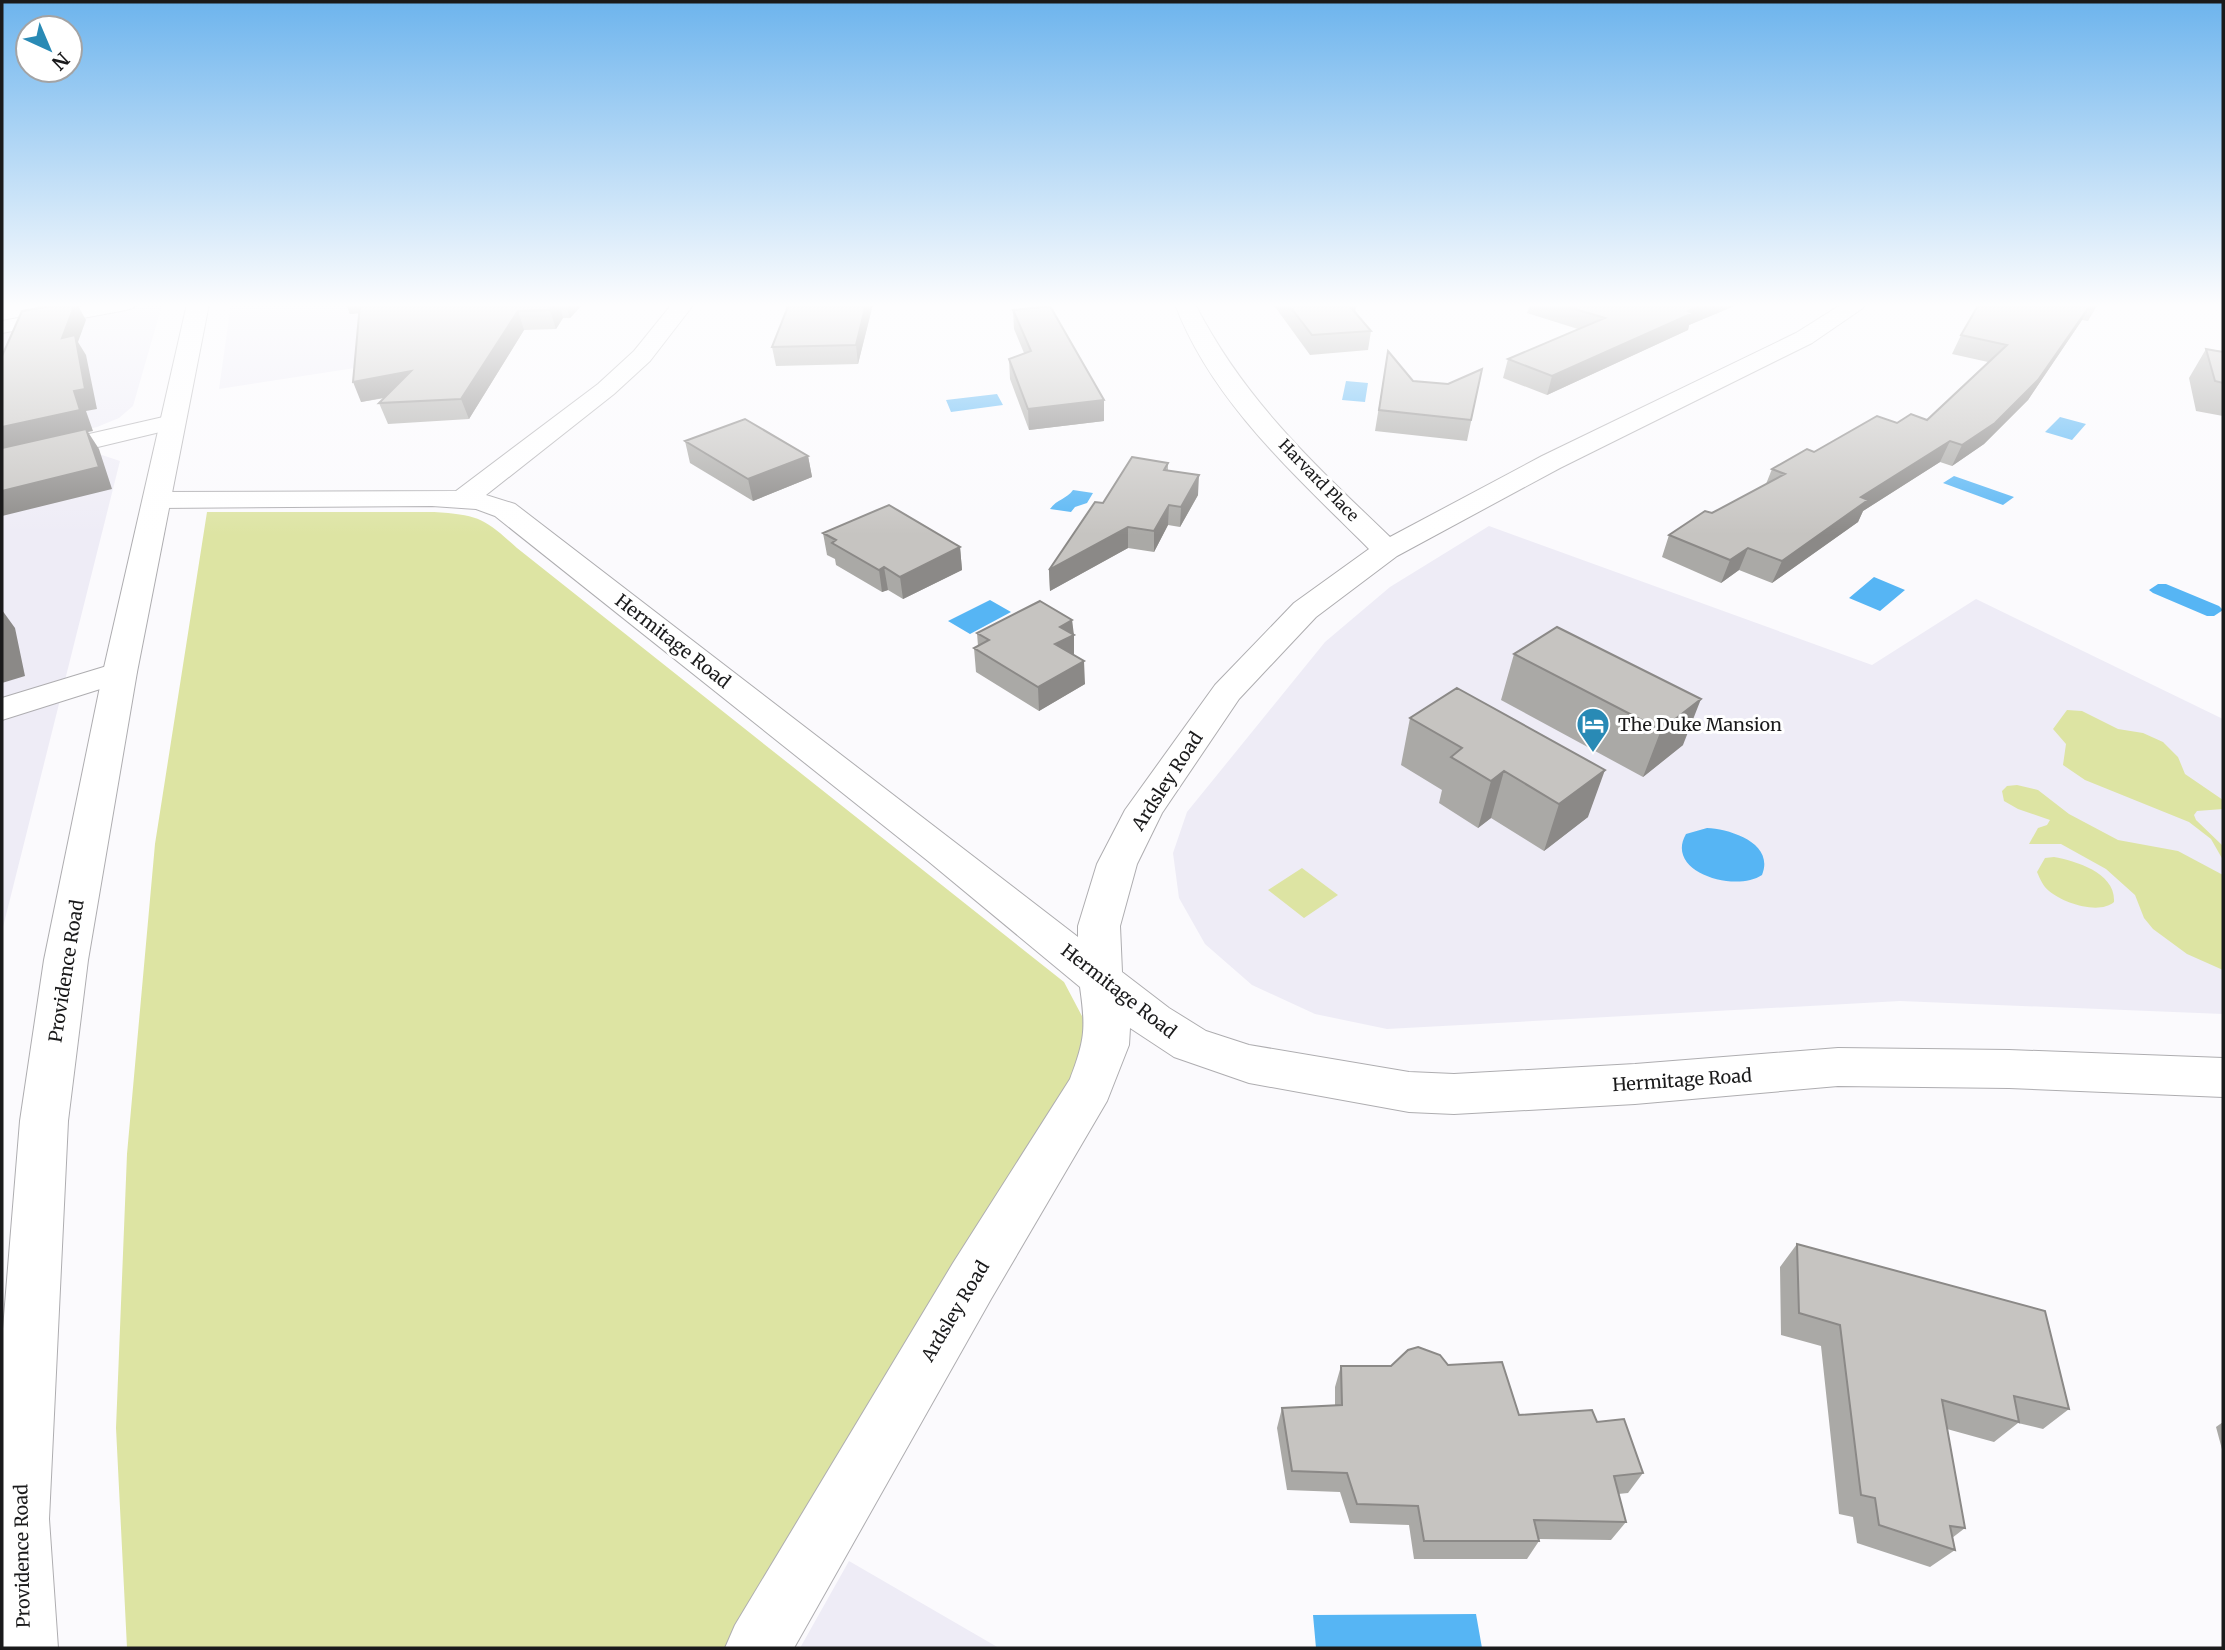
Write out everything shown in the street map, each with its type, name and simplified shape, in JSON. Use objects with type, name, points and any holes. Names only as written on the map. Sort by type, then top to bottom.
[{"type":"street","name":"Providence Road","points":[[25,1648],[14,1369],[44,1121],[66,960],[120,672],[181,381]]},
{"type":"street","points":[[462,500],[615,381]]},
{"type":"street","name":"Harvard Place","points":[[1230,381],[1284,446],[1387,550]]},
{"type":"street","name":"Ardsley Road","points":[[758,1648],[965,1293],[1090,1087],[1106,1045],[1108,1023],[1101,979],[1100,921],[1117,864],[1144,810],[1227,692],[1305,610],[1387,550],[1551,462],[1716,381]]},
{"type":"street","points":[[2,462],[172,422]]},
{"type":"street","name":"Hermitage Road","points":[[157,500],[462,500],[479,501],[505,510],[943,850],[1153,1021],[1190,1044],[1249,1064],[1409,1093],[1454,1094],[1635,1084],[1838,1067],[2009,1069],[2223,1078]]},
{"type":"street","points":[[2,709],[120,672]]},
{"type":"shaded area","points":[[2,381],[140,381],[133,406],[119,418],[97,427],[2,449]]},
{"type":"shaded area","points":[[220,381],[271,381],[219,389]]},
{"type":"shaded area","points":[[99,454],[120,461],[2,931],[2,475]]},
{"type":"shaded area","points":[[1489,526],[1872,665],[1976,599],[2223,719],[2223,1014],[1900,1001],[1387,1029],[1315,1014],[1252,985],[1205,944],[1179,898],[1173,853],[1187,812],[1325,642],[1390,587]]},
{"type":"shaded area","points":[[849,1561],[999,1648],[800,1648]]},
{"type":"green space","points":[[207,512],[434,512],[471,517],[488,524],[1064,982],[1093,1037],[1070,1096],[740,1648],[127,1648],[116,1428],[127,1154],[155,844]]},
{"type":"green space","points":[[2067,710],[2082,711],[2118,729],[2143,733],[2163,742],[2178,757],[2185,774],[2223,800],[2223,809],[2197,811],[2194,815],[2223,846],[2223,860],[2211,839],[2189,822],[2085,780],[2063,765],[2066,744],[2053,729]]},
{"type":"green space","points":[[2017,785],[2038,790],[2069,814],[2118,840],[2178,851],[2223,875],[2223,970],[2187,954],[2153,929],[2144,918],[2135,895],[2106,869],[2061,844],[2029,844],[2038,828],[2047,825],[2050,820],[2004,801],[2002,791],[2007,786]]},
{"type":"green space","points":[[2054,857],[2083,865],[2102,876],[2109,883],[2114,902],[2099,907],[2081,906],[2063,900],[2049,891],[2037,872],[2045,858]]},
{"type":"green space","points":[[1302,868],[1338,895],[1304,918],[1268,890]]},
{"type":"water","points":[[1346,381],[1368,383],[1365,402],[1342,400]]},
{"type":"water","points":[[997,394],[1003,405],[951,412],[946,400]]},
{"type":"water","points":[[2060,417],[2086,424],[2072,440],[2045,432]]},
{"type":"water","points":[[1954,476],[2014,497],[2003,505],[1943,483]]},
{"type":"water","points":[[1073,490],[1093,493],[1087,503],[1075,507],[1071,512],[1050,509],[1056,503]]},
{"type":"water","points":[[1874,577],[1905,590],[1880,611],[1849,598]]},
{"type":"water","points":[[2158,584],[2166,584],[2223,610],[2214,616],[2207,616],[2149,590]]},
{"type":"water","points":[[990,600],[1011,612],[970,634],[948,621]]},
{"type":"water","points":[[1707,828],[1738,835],[1756,846],[1762,854],[1762,875],[1736,882],[1706,876],[1693,868],[1685,859],[1682,847],[1686,834]]},
{"type":"water","points":[[1476,1614],[1482,1648],[1316,1648],[1313,1615]]},
{"type":"building","points":[[2,381],[84,381],[85,389],[74,391],[80,410],[2,427]]},
{"type":"building","points":[[401,381],[473,381],[461,399],[379,403]]},
{"type":"building","points":[[1017,381],[1093,381],[1104,400],[1028,409]]},
{"type":"building","points":[[1383,381],[1448,384],[1455,381],[1479,381],[1471,420],[1379,410]]},
{"type":"building","points":[[1969,381],[2037,381],[1995,423],[1962,445],[1950,441],[1861,497],[1868,500],[1782,561],[1748,548],[1730,560],[1669,535],[1705,511],[1712,513],[1785,474],[1772,469],[1807,449],[1814,452],[1877,416],[1897,423],[1911,414],[1927,420]]},
{"type":"building","points":[[745,419],[808,456],[748,479],[685,441]]},
{"type":"building","points":[[86,429],[99,467],[2,491],[2,448]]},
{"type":"building","points":[[1132,457],[1168,463],[1164,470],[1199,475],[1181,507],[1169,505],[1154,531],[1128,527],[1049,570],[1095,502],[1103,503]]},
{"type":"building","points":[[889,505],[960,547],[900,577],[884,567],[879,570],[832,543],[836,540],[823,533]]},
{"type":"building","points":[[1040,601],[1072,620],[1060,627],[1074,635],[1055,644],[1084,661],[1038,687],[974,648],[989,640],[977,633]]},
{"type":"building","points":[[1557,627],[1701,699],[1661,730],[1514,654]]},
{"type":"building","points":[[1457,688],[1605,770],[1559,804],[1504,771],[1491,781],[1451,757],[1462,748],[1410,718]]},
{"type":"building","points":[[1797,1244],[2045,1311],[2069,1409],[2014,1396],[2019,1422],[1942,1400],[1965,1528],[1950,1526],[1955,1550],[1879,1525],[1875,1498],[1861,1495],[1840,1325],[1799,1313]]},
{"type":"building","points":[[1418,1347],[1440,1355],[1448,1365],[1502,1362],[1519,1415],[1592,1410],[1597,1422],[1624,1419],[1643,1473],[1614,1476],[1626,1522],[1534,1520],[1539,1541],[1424,1541],[1418,1506],[1357,1504],[1347,1473],[1292,1471],[1282,1408],[1342,1405],[1341,1366],[1391,1366],[1408,1350]]},
{"type":"place","name":"The Duke Mansion","points":[[1593,754]]}]
